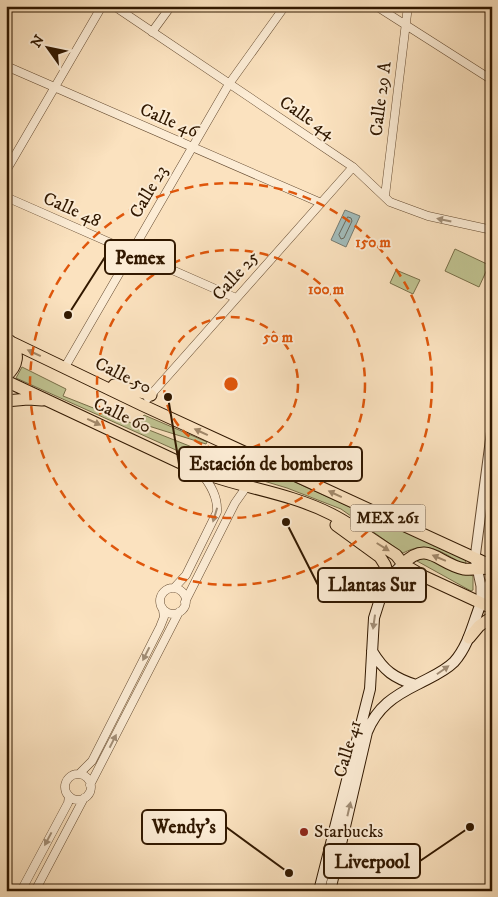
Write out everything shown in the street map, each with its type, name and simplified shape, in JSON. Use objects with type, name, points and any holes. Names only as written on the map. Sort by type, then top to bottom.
[{"type":"main road","name":"Calle 50","points":[[9,340],[477,563]]},
{"type":"main road","points":[[6,376],[12,371],[16,360],[15,348],[9,340]]},
{"type":"main road","points":[[89,378],[151,395]]},
{"type":"main road","name":"Calle 60","points":[[6,381],[200,472],[224,481],[289,497],[331,514],[396,555],[403,564],[425,577],[492,608]]},
{"type":"main road","points":[[6,401],[28,399],[50,401]]},
{"type":"main road","points":[[269,492],[290,504],[324,518],[341,529],[380,557],[388,570],[390,578]]},
{"type":"main road","points":[[403,564],[412,555],[424,552],[463,569],[477,563],[492,567]]},
{"type":"main road","name":"Calle 41","points":[[319,891],[370,689],[374,618],[390,578],[403,564]]},
{"type":"main road","name":"Calle 41","points":[[330,891],[367,732],[372,721],[383,706],[447,668],[464,649],[481,603]]},
{"type":"main road","points":[[469,638],[478,626],[486,619],[492,617]]},
{"type":"main road","points":[[371,650],[385,670],[399,679],[416,685]]},
{"type":"street","points":[[6,171],[102,6]]},
{"type":"street","name":"Calle 44","points":[[114,6],[352,167],[390,202],[428,216],[492,230]]},
{"type":"street","points":[[152,32],[171,6]]},
{"type":"street","name":"Calle 23","points":[[66,367],[229,84],[284,6]]},
{"type":"street","points":[[376,6],[492,80]]},
{"type":"street","name":"Calle 29 A","points":[[385,196],[408,6]]},
{"type":"street","name":"Calle 46","points":[[6,66],[320,203]]},
{"type":"street","name":"Calle 25","points":[[142,405],[352,167]]},
{"type":"street","name":"Calle 48","points":[[6,197],[236,298]]},
{"type":"street","points":[[481,603],[481,586],[477,563],[492,428]]},
{"type":"street","points":[[21,891],[68,804],[66,783],[71,776],[79,774],[92,761],[160,627],[164,617],[160,604],[161,597],[166,590],[174,588],[186,575],[217,512],[218,503],[214,492],[200,472]]},
{"type":"street","points":[[35,891],[84,798],[89,792],[90,785],[179,612],[184,606],[235,503],[247,486]]},
{"type":"street","points":[[481,603],[492,578]]},
{"type":"street","points":[[174,588],[181,591],[186,602]]},
{"type":"street","points":[[163,610],[170,613],[179,612]]},
{"type":"street","points":[[79,774],[87,778],[90,785]]},
{"type":"street","points":[[68,796],[76,799],[84,798]]},
{"type":"green space","points":[[455,249],[489,265],[479,287],[445,271]]},
{"type":"green space","points":[[396,270],[420,280],[413,294],[390,283]]},
{"type":"green space","points":[[22,367],[66,389],[63,396],[192,447],[262,467],[465,559],[466,563],[463,564],[434,549],[412,549],[403,553],[341,509],[287,488],[207,464],[16,378]]},
{"type":"green space","points":[[144,415],[207,442],[206,444],[139,423]]},
{"type":"green space","points":[[427,556],[473,576],[473,590],[471,591],[417,561]]},
{"type":"water","points":[[345,210],[360,216],[346,247],[331,240]]},
{"type":"place","name":"Pemex","points":[[68,315]]},
{"type":"place","name":"Estación de bomberos","points":[[168,397]]},
{"type":"place","name":"Llantas Sur","points":[[286,522]]},
{"type":"place","name":"Liverpool","points":[[470,827]]},
{"type":"place","name":"Starbucks","points":[[304,832]]},
{"type":"place","name":"Wendy's","points":[[289,873]]}]
